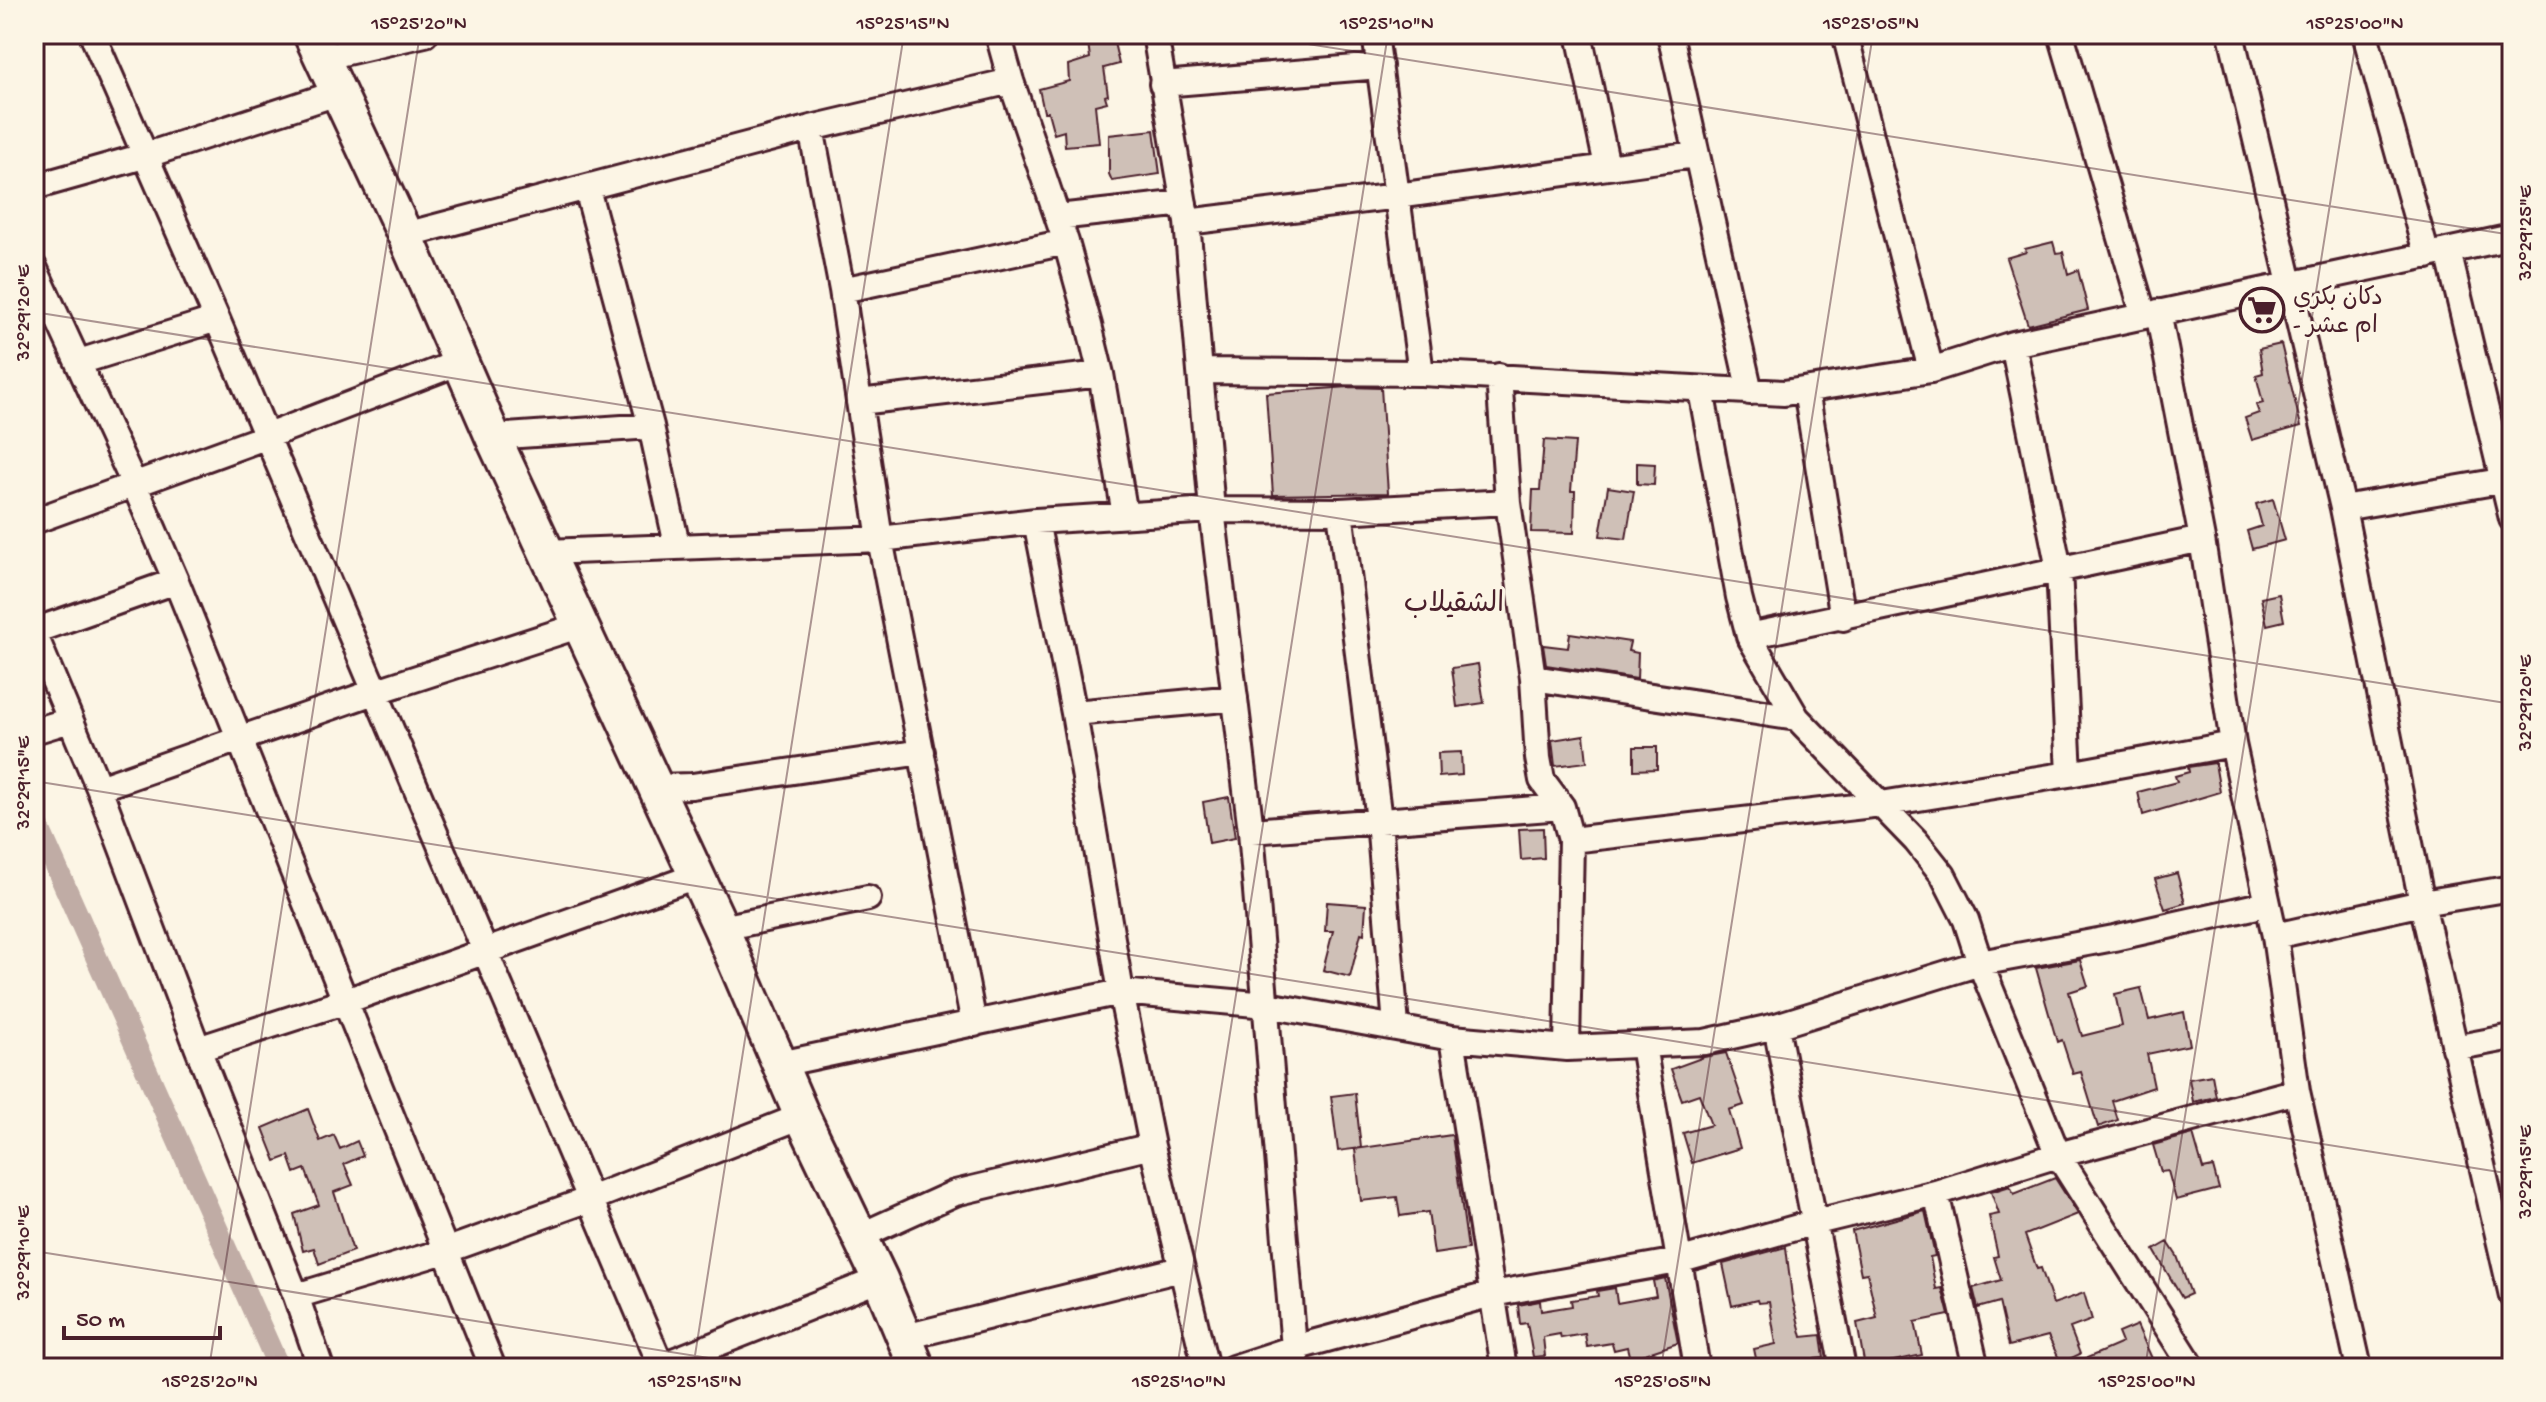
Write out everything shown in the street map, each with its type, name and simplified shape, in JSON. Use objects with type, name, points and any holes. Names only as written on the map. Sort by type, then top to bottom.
[{"type":"street","points":[[92,34],[217,319],[662,1367],[880,1279]]},
{"type":"street","points":[[425,34],[316,46],[721,928],[802,1116],[880,1279],[911,1353],[1181,1269]]},
{"type":"street","points":[[998,34],[1066,242],[1101,374],[1125,515]]},
{"type":"street","points":[[1155,34],[1185,213],[1212,510],[1251,831],[1296,1358]]},
{"type":"street","points":[[1375,34],[1421,373]]},
{"type":"street","points":[[1579,34],[1607,166]]},
{"type":"street","points":[[1670,34],[1750,392]]},
{"type":"street","points":[[1845,34],[1931,370]]},
{"type":"street","points":[[2061,34],[2151,314],[2202,539],[2233,744],[2275,936],[2297,1091],[2359,1368]]},
{"type":"street","points":[[2231,34],[2343,508],[2422,903],[2512,1296]]},
{"type":"street","points":[[2365,34],[2438,253],[2508,480],[2512,519]]},
{"type":"street","points":[[1162,84],[1380,66]]},
{"type":"street","points":[[405,235],[811,128],[1011,81]]},
{"type":"street","points":[[34,187],[144,156],[337,93]]},
{"type":"street","points":[[811,128],[842,290],[880,539],[974,1024]]},
{"type":"street","points":[[1058,217],[1185,213],[1397,196],[1695,155]]},
{"type":"street","points":[[587,189],[651,426],[677,545]]},
{"type":"street","points":[[1200,371],[1421,373],[1784,393],[1931,370],[2013,344],[2512,237]]},
{"type":"street","points":[[842,290],[1066,242]]},
{"type":"street","points":[[34,267],[176,581],[493,1368]]},
{"type":"street","points":[[79,362],[217,319]]},
{"type":"street","points":[[2013,344],[2059,569],[2069,774]]},
{"type":"street","points":[[34,521],[460,362]]},
{"type":"street","points":[[859,402],[1101,374]]},
{"type":"street","points":[[1499,376],[1508,502],[1533,678],[1538,758],[1542,780],[1562,807],[1571,840],[1567,1048]]},
{"type":"street","points":[[1701,390],[1749,636],[1797,718],[1916,841],[1943,875],[1966,920],[1980,963],[2058,1155],[2193,1368]]},
{"type":"street","points":[[1806,390],[1843,618]]},
{"type":"street","points":[[493,437],[651,426]]},
{"type":"street","points":[[2343,508],[2508,480]]},
{"type":"street","points":[[546,552],[880,539],[1036,521],[1212,510],[1340,511],[1508,502]]},
{"type":"street","points":[[1340,511],[1379,820],[1396,1026]]},
{"type":"street","points":[[1036,521],[1074,713],[1121,992],[1152,1146],[1206,1368]]},
{"type":"street","points":[[1749,636],[2202,539]]},
{"type":"street","points":[[176,581],[34,632],[99,788],[321,1368]]},
{"type":"street","points":[[99,788],[241,741],[374,692],[581,625]]},
{"type":"street","points":[[1533,678],[1797,718]]},
{"type":"street","points":[[1074,713],[1235,698]]},
{"type":"street","points":[[34,731],[70,720]]},
{"type":"street","points":[[1571,840],[1881,804],[2233,744]]},
{"type":"street","points":[[655,787],[692,786],[922,752]]},
{"type":"street","points":[[1251,831],[1562,807]]},
{"type":"street","points":[[198,1049],[346,1001],[696,876]]},
{"type":"street","points":[[2275,936],[2422,903],[2512,888]]},
{"type":"street","points":[[721,928],[868,898]]},
{"type":"street","points":[[780,1064],[1121,992],[1267,1005],[1452,1038],[1567,1048],[1705,1042],[1776,1026],[1980,963],[2114,938],[2266,904]]},
{"type":"street","points":[[1776,1026],[1843,1368]]},
{"type":"street","points":[[2454,1048],[2512,1037]]},
{"type":"street","points":[[1452,1038],[1504,1368]]},
{"type":"street","points":[[1643,1045],[1697,1368]]},
{"type":"street","points":[[1233,1368],[1296,1358],[1492,1294],[1678,1261],[1816,1222],[1936,1193],[2058,1155],[2297,1091]]},
{"type":"street","points":[[296,1296],[445,1251],[590,1199],[802,1116]]},
{"type":"street","points":[[860,1236],[955,1193],[1152,1146]]},
{"type":"street","points":[[1936,1193],[1976,1368]]},
{"type":"building","points":[[1087,34],[1112,34],[1119,64],[1104,68],[1107,102],[1095,105],[1099,143],[1065,146],[1064,131],[1054,134],[1048,112],[1044,112],[1039,89],[1069,81],[1068,65],[1090,58]]},
{"type":"building","points":[[1154,130],[1160,174],[1112,181],[1109,174],[1109,135]]},
{"type":"building","points":[[2053,242],[2056,253],[2063,252],[2068,274],[2078,270],[2088,310],[2028,325],[2006,258]]},
{"type":"building","points":[[2281,344],[2301,426],[2252,440],[2245,418],[2259,413],[2256,405],[2263,403],[2256,375],[2263,373],[2259,349]]},
{"type":"building","points":[[1381,388],[1388,493],[1273,495],[1266,393]]},
{"type":"building","points":[[1544,440],[1575,442],[1571,491],[1575,491],[1574,533],[1531,532],[1533,490],[1540,490]]},
{"type":"building","points":[[1637,463],[1655,464],[1654,485],[1637,484]]},
{"type":"building","points":[[1608,487],[1634,491],[1626,539],[1600,536]]},
{"type":"building","points":[[2273,499],[2285,540],[2252,549],[2247,531],[2262,526],[2256,504]]},
{"type":"building","points":[[2279,594],[2284,621],[2267,625],[2261,598]]},
{"type":"building","points":[[1570,633],[1630,642],[1628,651],[1638,653],[1637,679],[1546,665],[1543,645],[1568,648]]},
{"type":"building","points":[[1478,664],[1484,703],[1457,707],[1452,668]]},
{"type":"building","points":[[1584,735],[1587,762],[1555,766],[1552,740]]},
{"type":"building","points":[[1634,747],[1657,747],[1657,769],[1634,770]]},
{"type":"building","points":[[1461,752],[1462,775],[1439,777],[1438,753]]},
{"type":"building","points":[[2215,763],[2220,792],[2143,815],[2138,792],[2177,782],[2175,776],[2189,772],[2188,767]]},
{"type":"building","points":[[1229,797],[1235,838],[1209,843],[1203,802]]},
{"type":"building","points":[[1543,828],[1544,858],[1521,860],[1519,829]]},
{"type":"building","points":[[2177,873],[2185,903],[2165,909],[2155,879]]},
{"type":"building","points":[[1327,902],[1366,905],[1364,934],[1361,933],[1350,977],[1323,970],[1333,931],[1325,931]]},
{"type":"building","points":[[2080,960],[2088,986],[2069,992],[2082,1036],[2122,1026],[2115,994],[2141,988],[2149,1020],[2184,1012],[2190,1045],[2147,1054],[2154,1087],[2112,1101],[2118,1120],[2098,1127],[2081,1072],[2073,1074],[2062,1040],[2057,1042],[2036,968]]},
{"type":"building","points":[[1726,1053],[1744,1105],[1729,1110],[1740,1148],[1692,1163],[1683,1133],[1711,1125],[1699,1094],[1682,1100],[1671,1069]]},
{"type":"building","points":[[2212,1075],[2216,1097],[2193,1102],[2189,1079]]},
{"type":"building","points":[[1355,1093],[1361,1148],[1338,1151],[1331,1096]]},
{"type":"building","points":[[308,1109],[320,1141],[334,1135],[340,1149],[357,1141],[363,1156],[344,1164],[353,1185],[334,1192],[353,1251],[319,1264],[314,1248],[303,1251],[294,1214],[319,1205],[305,1169],[295,1173],[289,1156],[276,1161],[263,1128]]},
{"type":"building","points":[[2193,1134],[2203,1169],[2213,1167],[2219,1189],[2176,1200],[2168,1171],[2161,1172],[2153,1145]]},
{"type":"building","points":[[1452,1135],[1468,1249],[1434,1254],[1428,1212],[1400,1216],[1397,1197],[1361,1201],[1355,1149]]},
{"type":"building","points":[[2055,1178],[2078,1214],[2025,1235],[2037,1269],[2041,1268],[2053,1304],[2084,1293],[2092,1320],[2070,1328],[2080,1354],[2061,1363],[2048,1336],[2009,1346],[1999,1302],[1978,1308],[1973,1288],[2001,1280],[1994,1257],[1998,1256],[1989,1216],[1999,1214],[1991,1192],[2010,1186],[2014,1194]]},
{"type":"building","points":[[1925,1211],[1935,1256],[1930,1257],[1936,1289],[1942,1288],[1949,1315],[1915,1322],[1922,1355],[1865,1367],[1857,1323],[1877,1318],[1867,1273],[1861,1274],[1852,1231]]},
{"type":"building","points":[[2168,1242],[2177,1256],[2191,1294],[2182,1298],[2154,1250]]},
{"type":"building","points":[[1786,1247],[1792,1297],[1802,1337],[1821,1335],[1824,1358],[1815,1359],[1816,1366],[1758,1368],[1754,1349],[1776,1344],[1769,1302],[1758,1303],[1757,1300],[1732,1306],[1723,1264]]},
{"type":"building","points":[[1665,1278],[1678,1343],[1630,1359],[1627,1347],[1614,1350],[1612,1343],[1587,1347],[1585,1334],[1561,1338],[1560,1334],[1543,1337],[1545,1356],[1533,1357],[1527,1323],[1520,1324],[1518,1305],[1540,1301],[1541,1311],[1572,1306],[1571,1300],[1598,1296],[1597,1291],[1615,1288],[1617,1303],[1656,1296],[1653,1281]]},
{"type":"building","points":[[2137,1325],[2154,1363],[2144,1368],[2064,1368],[2122,1343],[2118,1333]]},
{"type":"waterway","points":[[34,817],[279,1368]]},
{"type":"place","name":"دكان بكري - ام عشر","points":[[2262,310]]},
{"type":"district","name":"الشقيلاب","points":[[1454,601]]}]
